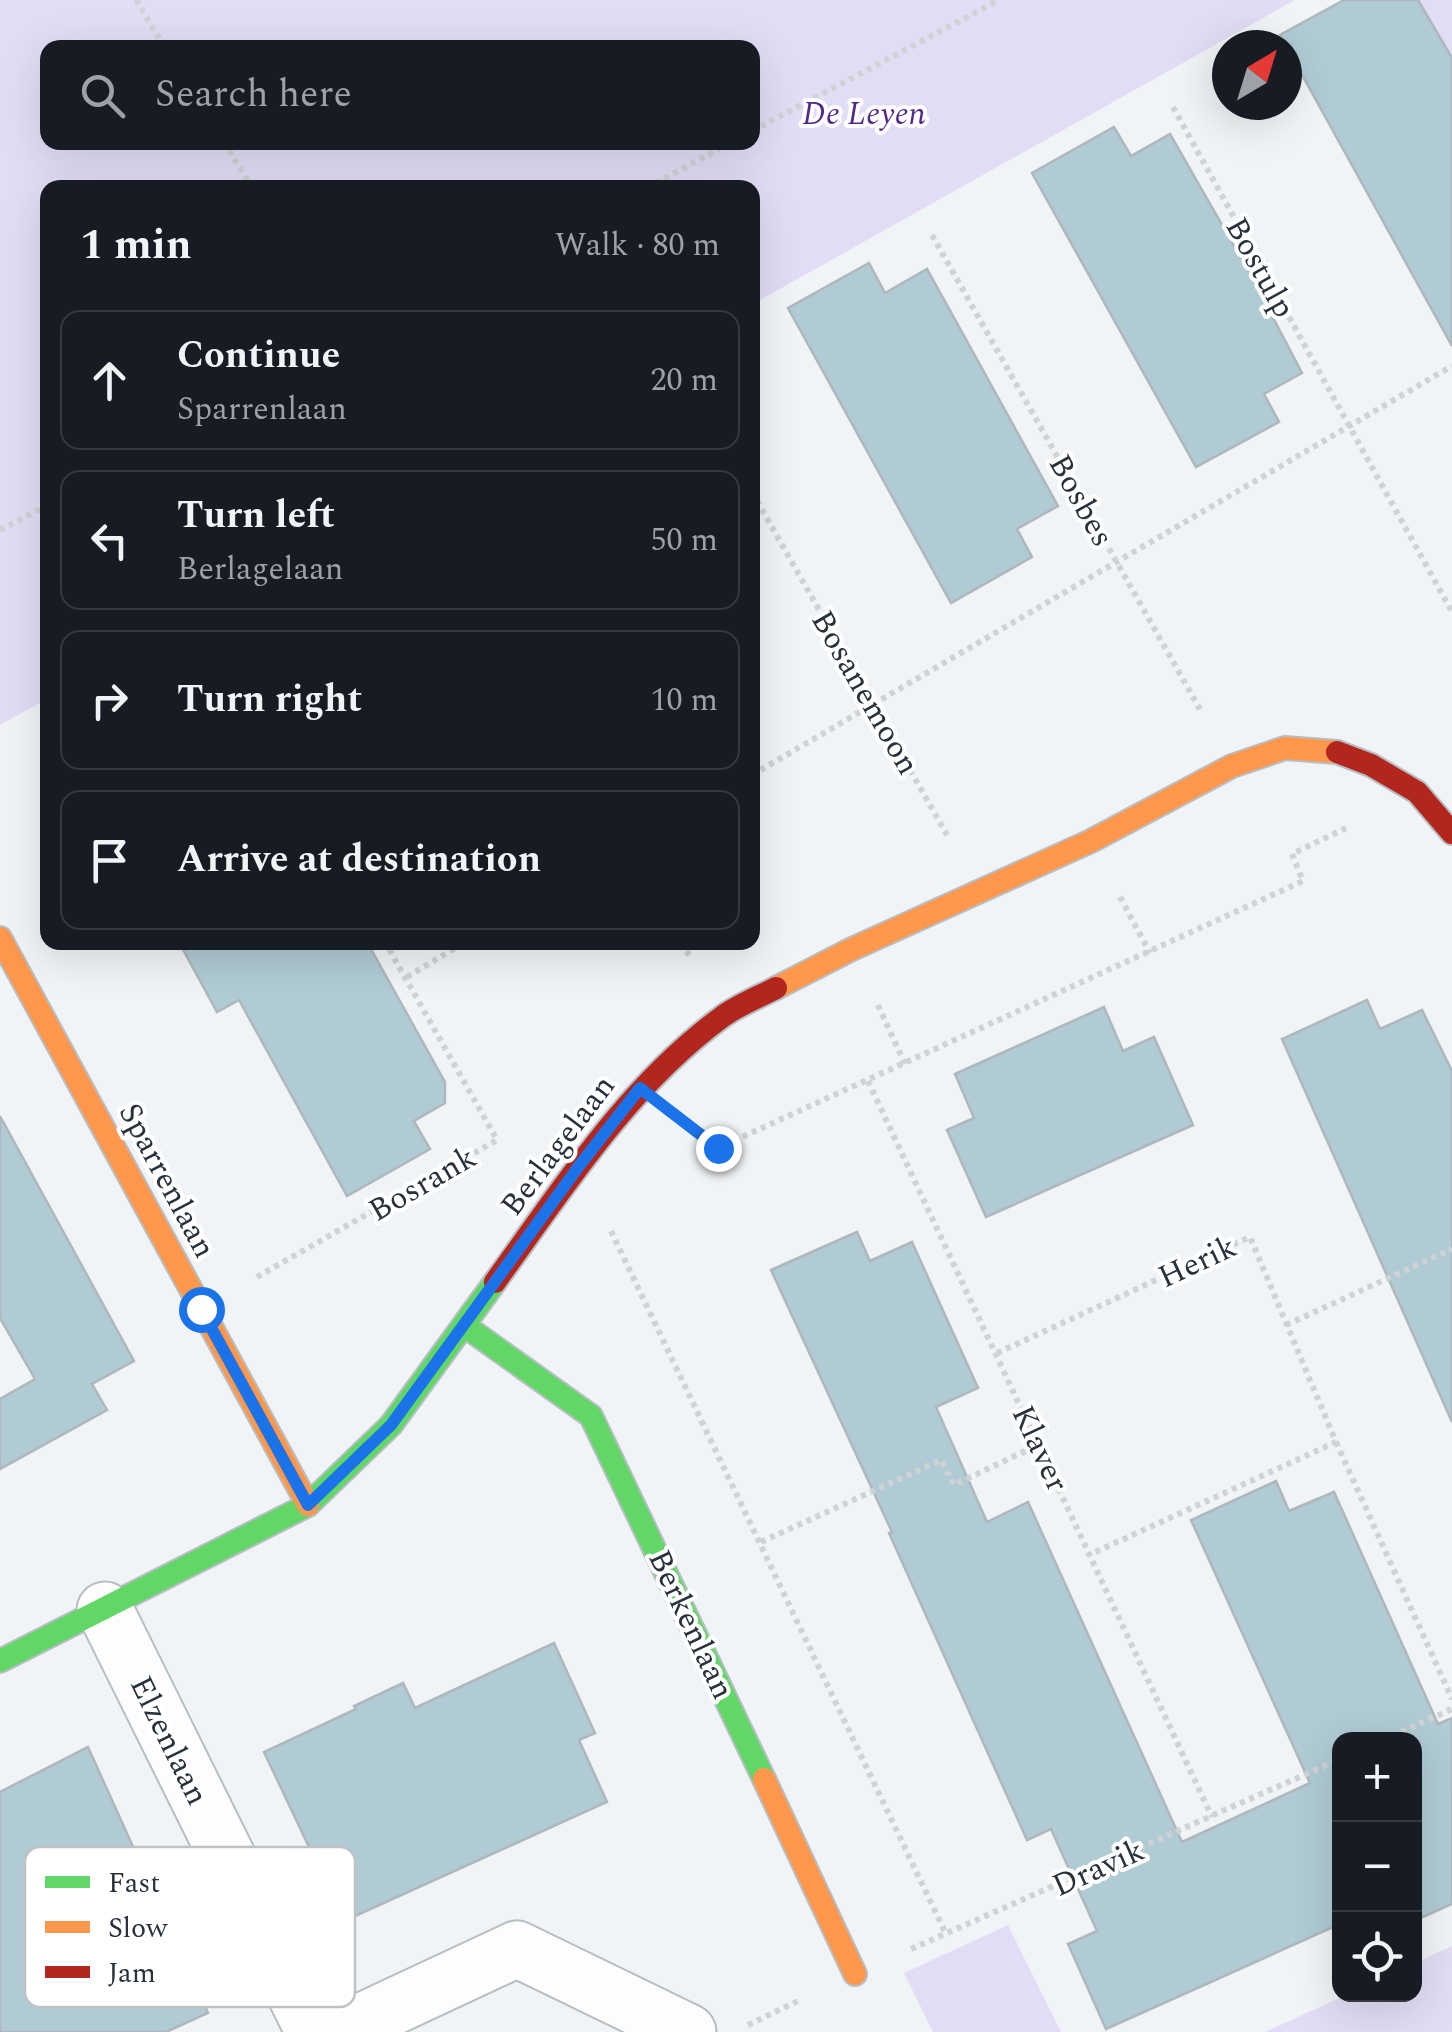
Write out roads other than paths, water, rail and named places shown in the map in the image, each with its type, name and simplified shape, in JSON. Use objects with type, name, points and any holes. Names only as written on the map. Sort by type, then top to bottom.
[{"type":"street","name":"Berlagelaan","points":[[0,1662],[308,1505],[391,1425],[640,1088],[724,1015],[852,950],[1090,841],[1232,766],[1285,748],[1330,749],[1371,765],[1417,792],[1452,832]]},
{"type":"street","name":"Sparrenlaan","points":[[0,938],[308,1505]]},
{"type":"street","name":"Berkenlaan","points":[[465,1326],[591,1416],[674,1583],[855,1974]]},
{"type":"street","name":"Elzenlaan","points":[[105,1610],[222,1847]]},
{"type":"street","points":[[339,2032],[517,1949],[688,2032]]},
{"type":"street","name":"Elzenlaan","points":[[302,2007],[314,2032]]},
{"type":"park label","name":"De Leyen","points":[[864,113]]}]
